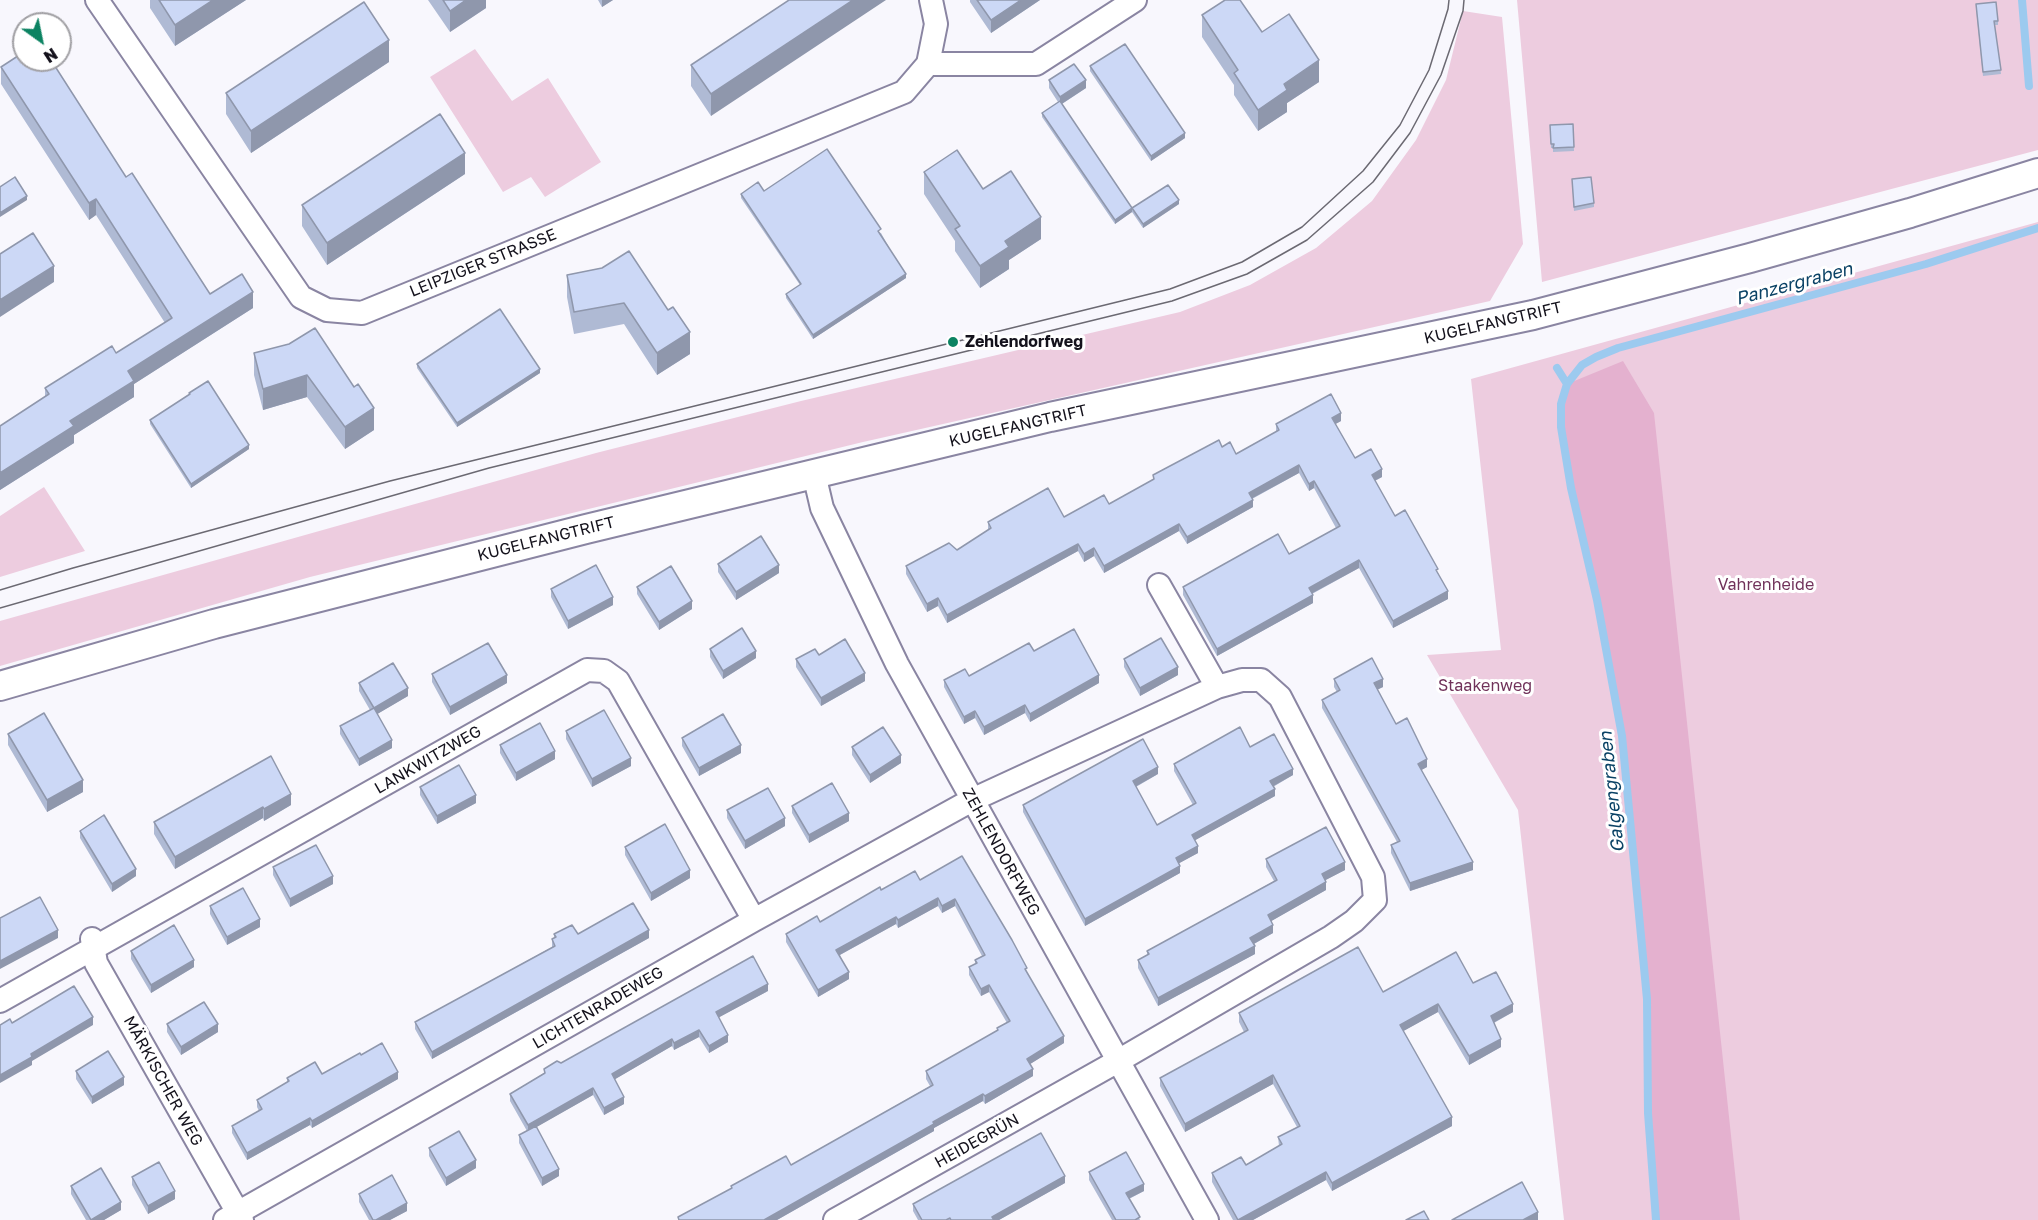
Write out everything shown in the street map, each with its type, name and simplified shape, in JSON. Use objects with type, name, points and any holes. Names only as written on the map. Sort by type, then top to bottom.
[{"type":"street","name":"LEIPZIGER STRASSE","points":[[97,0],[301,297],[327,310],[362,313],[904,92],[928,64],[936,24],[932,0]]},
{"type":"street","points":[[928,64],[1036,64],[1135,0]]},
{"type":"street","name":"KUGELFANGTRIFT","points":[[0,686],[214,624],[586,529],[1050,417],[1533,315],[1750,258],[1910,213],[2038,173]]},
{"type":"street","name":"ZEHLENDORFWEG","points":[[814,474],[822,508],[897,664],[1207,1220]]},
{"type":"street","points":[[1159,585],[1217,687]]},
{"type":"street","name":"LANKWITZWEG","points":[[0,1001],[93,944],[587,670],[603,671],[618,681],[753,920]]},
{"type":"street","points":[[972,800],[1217,687],[1242,680],[1261,681],[1280,697],[1373,877],[1375,900],[1354,921],[1331,937],[1118,1061]]},
{"type":"street","name":"LICHTENRADEWEG","points":[[235,1218],[753,920],[972,800]]},
{"type":"street","name":"MÄRKISCHER WEG","points":[[93,944],[96,963],[235,1218]]},
{"type":"street","name":"HEIDEGRÜN","points":[[835,1220],[1118,1061]]},
{"type":"green space","points":[[1517,0],[2038,0],[2038,150],[1542,282]]},
{"type":"green space","points":[[1463,11],[1502,17],[1523,244],[1490,301],[863,442],[310,577],[0,666],[0,621],[596,453],[801,401],[1180,312],[1250,285],[1316,248],[1372,201],[1416,140],[1446,80]]},
{"type":"green space","points":[[475,49],[512,101],[548,78],[601,162],[545,197],[531,177],[503,192],[430,77]]},
{"type":"green space","name":"Vahrenheide","points":[[2038,222],[2038,1220],[1564,1220],[1518,810],[1427,655],[1501,650],[1471,379]]},
{"type":"green space","points":[[44,487],[85,551],[0,577],[0,516]]},
{"type":"shaded area","points":[[1623,361],[1654,413],[1740,1220],[1656,1220],[1654,1206],[1648,1113],[1647,999],[1622,736],[1597,600],[1571,488],[1561,427],[1561,404],[1567,384]]},
{"type":"building","points":[[159,0],[213,0],[175,25]]},
{"type":"building","points":[[443,0],[466,0],[450,11]]},
{"type":"building","points":[[789,0],[853,0],[711,94],[691,65]]},
{"type":"building","points":[[977,0],[1021,0],[991,20]]},
{"type":"building","points":[[1225,0],[1240,0],[1262,32],[1289,14],[1319,60],[1284,84],[1287,90],[1258,110],[1234,73],[1238,70],[1202,15]]},
{"type":"building","points":[[364,2],[389,40],[251,131],[226,93]]},
{"type":"building","points":[[1996,2],[1998,21],[1994,21],[2001,70],[1983,72],[1976,4]]},
{"type":"building","points":[[1125,44],[1185,133],[1151,156],[1090,66]]},
{"type":"building","points":[[12,60],[12,72],[59,72],[126,177],[132,173],[210,294],[242,274],[253,292],[128,371],[134,381],[70,421],[74,426],[0,473],[0,426],[49,394],[45,388],[112,346],[116,353],[172,318],[96,199],[89,203],[1,67]]},
{"type":"building","points":[[1074,64],[1086,80],[1060,97],[1049,80]]},
{"type":"building","points":[[1060,101],[1132,208],[1115,220],[1042,113]]},
{"type":"building","points":[[440,114],[465,153],[327,243],[302,205]]},
{"type":"building","points":[[1573,124],[1574,147],[1553,148],[1550,125]]},
{"type":"building","points":[[827,149],[881,229],[878,231],[906,274],[813,335],[786,294],[801,284],[741,194],[758,182],[764,191]]},
{"type":"building","points":[[957,150],[983,189],[1011,171],[1041,217],[1005,241],[1009,247],[980,266],[955,229],[960,226],[924,172]]},
{"type":"building","points":[[15,177],[27,196],[0,213],[0,187]]},
{"type":"building","points":[[1591,177],[1594,203],[1574,207],[1572,179]]},
{"type":"building","points":[[1168,185],[1179,200],[1143,224],[1132,208]]},
{"type":"building","points":[[33,233],[54,266],[0,300],[0,254]]},
{"type":"building","points":[[629,251],[668,310],[673,307],[690,332],[657,353],[624,303],[574,312],[567,275],[602,268]]},
{"type":"building","points":[[500,309],[540,369],[457,423],[417,364]]},
{"type":"building","points":[[315,328],[354,387],[358,384],[374,408],[345,427],[307,375],[263,389],[254,353],[289,344]]},
{"type":"building","points":[[208,381],[249,445],[191,484],[150,420]]},
{"type":"building","points":[[1331,394],[1341,413],[1332,418],[1355,458],[1371,449],[1382,469],[1372,475],[1395,516],[1405,510],[1448,591],[1393,621],[1359,560],[1309,588],[1313,595],[1217,649],[1183,587],[1278,534],[1289,554],[1340,526],[1314,481],[1309,484],[1299,465],[1249,493],[1253,500],[1187,537],[1179,524],[1104,566],[1094,548],[1084,554],[1078,544],[947,615],[938,598],[927,604],[906,566],[949,543],[957,550],[991,528],[988,522],[1048,488],[1064,517],[1104,495],[1109,504],[1154,479],[1153,475],[1219,440],[1222,447],[1230,442],[1236,454],[1279,430],[1276,424]]},
{"type":"building","points":[[761,536],[779,565],[736,592],[718,564]]},
{"type":"building","points":[[596,565],[613,597],[568,621],[551,589]]},
{"type":"building","points":[[671,566],[692,601],[659,622],[637,587]]},
{"type":"building","points":[[742,628],[756,651],[723,671],[710,649]]},
{"type":"building","points":[[1074,629],[1099,675],[1030,714],[1025,705],[984,727],[975,711],[964,717],[944,680],[965,669],[969,676],[1029,643],[1034,651]]},
{"type":"building","points":[[1161,638],[1178,667],[1140,688],[1124,659]]},
{"type":"building","points":[[845,639],[865,673],[821,698],[796,659],[815,649],[819,655]]},
{"type":"building","points":[[488,643],[507,675],[450,707],[432,674]]},
{"type":"building","points":[[1372,658],[1383,679],[1374,683],[1396,724],[1407,718],[1427,759],[1418,764],[1473,862],[1410,883],[1391,845],[1400,841],[1322,700],[1340,690],[1334,679]]},
{"type":"building","points":[[393,663],[408,688],[374,708],[359,683]]},
{"type":"building","points":[[374,708],[392,740],[359,759],[340,726]]},
{"type":"building","points":[[604,710],[631,758],[592,779],[566,731]]},
{"type":"building","points":[[44,713],[83,780],[47,800],[8,734]]},
{"type":"building","points":[[723,714],[741,745],[699,768],[682,738]]},
{"type":"building","points":[[540,723],[555,751],[516,773],[500,745]]},
{"type":"building","points":[[883,727],[901,755],[870,775],[852,747]]},
{"type":"building","points":[[1240,727],[1250,747],[1274,734],[1293,769],[1270,781],[1275,789],[1192,835],[1198,846],[1176,858],[1180,866],[1085,919],[1023,805],[1143,739],[1158,767],[1133,781],[1157,825],[1196,803],[1174,764]]},
{"type":"building","points":[[271,756],[291,794],[264,809],[263,807],[175,857],[154,822]]},
{"type":"building","points":[[459,765],[476,795],[437,816],[420,787]]},
{"type":"building","points":[[832,783],[849,813],[809,835],[792,806]]},
{"type":"building","points":[[768,788],[785,818],[745,841],[727,810]]},
{"type":"building","points":[[104,815],[136,869],[112,884],[80,831]]},
{"type":"building","points":[[665,824],[690,870],[651,893],[625,847]]},
{"type":"building","points":[[1326,827],[1345,862],[1322,874],[1326,882],[1268,915],[1273,925],[1250,938],[1255,946],[1158,998],[1138,960],[1149,954],[1147,951],[1277,880],[1266,859]]},
{"type":"building","points":[[316,845],[333,876],[290,899],[273,867]]},
{"type":"building","points":[[962,856],[1012,940],[1027,968],[1025,969],[1064,1036],[1027,1059],[1033,1069],[933,1122],[934,1124],[764,1220],[679,1220],[678,1217],[786,1156],[791,1165],[933,1085],[926,1071],[1010,1021],[989,985],[981,989],[969,967],[977,963],[975,960],[985,955],[955,899],[942,906],[938,898],[898,920],[896,917],[836,950],[849,972],[818,990],[786,934],[817,916],[820,922],[880,887],[881,890],[915,871],[920,880]]},
{"type":"building","points":[[243,888],[260,919],[227,937],[210,906]]},
{"type":"building","points":[[40,897],[58,930],[0,961],[0,918]]},
{"type":"building","points":[[633,903],[649,930],[432,1052],[415,1022],[555,946],[552,939],[556,937],[554,934],[572,925],[578,934]]},
{"type":"building","points":[[174,925],[194,960],[151,985],[131,951]]},
{"type":"building","points":[[1358,947],[1383,992],[1456,952],[1473,983],[1496,972],[1513,1004],[1491,1016],[1501,1039],[1469,1056],[1438,1004],[1400,1025],[1452,1117],[1332,1183],[1326,1172],[1238,1220],[1212,1173],[1241,1157],[1246,1165],[1282,1144],[1278,1137],[1300,1126],[1273,1075],[1185,1124],[1160,1078],[1248,1030],[1239,1013]]},
{"type":"building","points":[[753,956],[768,984],[716,1012],[728,1035],[709,1046],[699,1030],[674,1043],[672,1039],[612,1074],[624,1097],[604,1108],[593,1088],[528,1125],[510,1094],[545,1073],[544,1069],[557,1061],[561,1063]]},
{"type":"building","points":[[74,986],[93,1017],[0,1075],[0,1025],[10,1019],[12,1023]]},
{"type":"building","points":[[204,1002],[218,1024],[181,1047],[167,1024]]},
{"type":"building","points":[[382,1043],[398,1072],[312,1121],[310,1118],[247,1153],[232,1126],[262,1109],[257,1100],[289,1081],[287,1078],[315,1062],[322,1074]]},
{"type":"building","points":[[108,1051],[124,1077],[92,1097],[76,1071]]},
{"type":"building","points":[[536,1126],[559,1169],[542,1178],[519,1135]]},
{"type":"building","points":[[459,1131],[476,1160],[446,1178],[429,1148]]},
{"type":"building","points":[[1041,1133],[1065,1176],[992,1217],[994,1220],[951,1220],[950,1218],[922,1220],[913,1204]]},
{"type":"building","points":[[1126,1152],[1144,1184],[1126,1193],[1140,1217],[1135,1220],[1116,1220],[1089,1172]]},
{"type":"building","points":[[159,1162],[175,1191],[148,1206],[132,1177]]},
{"type":"building","points":[[101,1168],[121,1202],[91,1220],[71,1186]]},
{"type":"building","points":[[392,1175],[407,1203],[373,1220],[359,1194]]},
{"type":"building","points":[[1522,1182],[1538,1212],[1523,1220],[1452,1220]]},
{"type":"building","points":[[1424,1211],[1429,1220],[1406,1220]]},
{"type":"waterway","points":[[2022,0],[2029,86]]},
{"type":"waterway","name":"Panzergraben","points":[[1567,384],[1582,365],[1618,348],[1926,264],[2038,228]]},
{"type":"waterway","name":"Galgengraben","points":[[1557,368],[1567,384],[1561,404],[1561,427],[1571,488],[1597,600],[1622,736],[1647,999],[1648,1113],[1656,1220]]},
{"type":"tram line","points":[[0,590],[390,481],[1170,289],[1242,262],[1302,227],[1363,171],[1400,125],[1429,70],[1449,0]]},
{"type":"tram line","points":[[0,608],[489,468],[1172,301],[1247,274],[1307,240],[1373,182],[1410,133],[1441,75],[1463,11],[1464,0]]},
{"type":"place","name":"Zehlendorfweg","points":[[953,342]]},
{"type":"park label","name":"Staakenweg","points":[[1485,686]]}]
